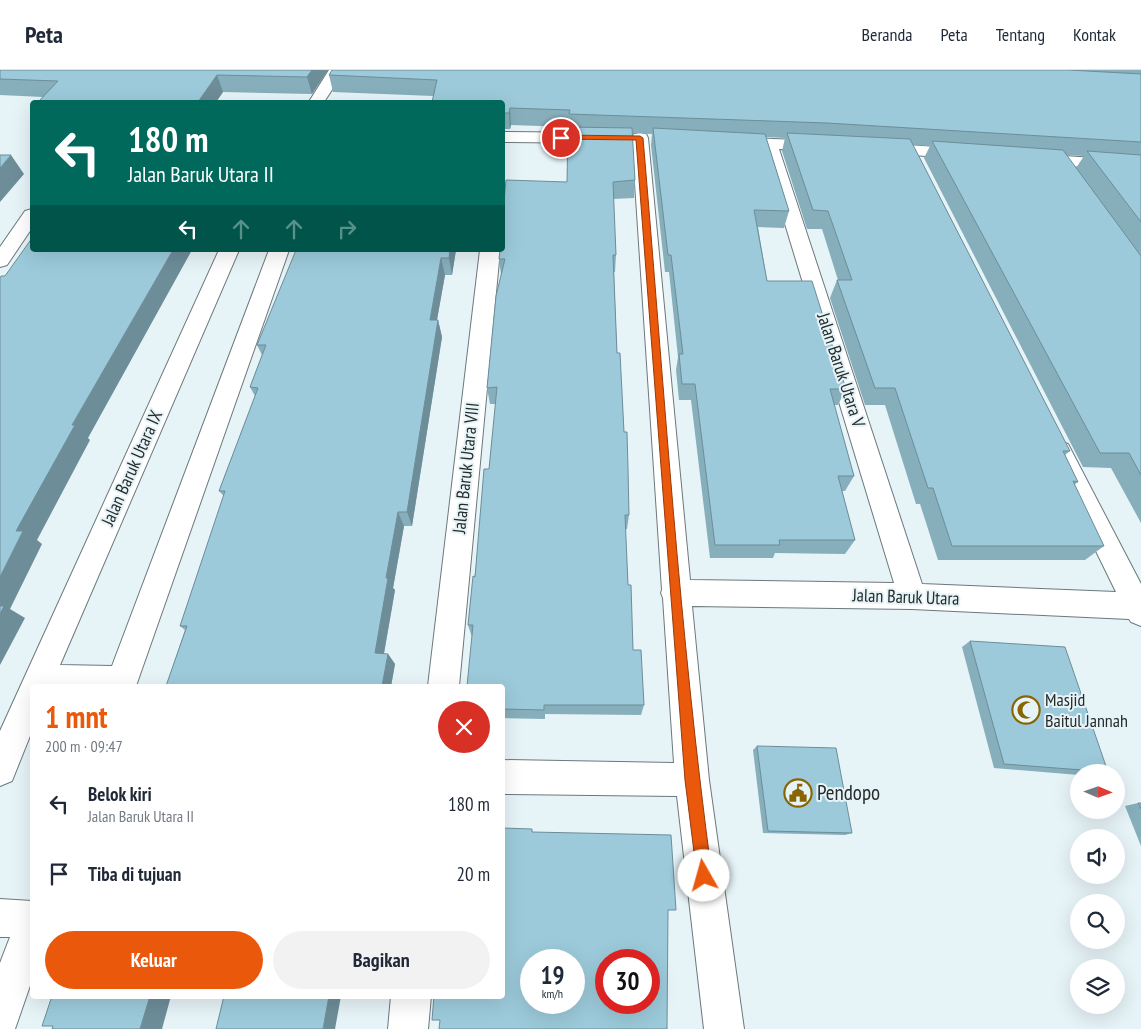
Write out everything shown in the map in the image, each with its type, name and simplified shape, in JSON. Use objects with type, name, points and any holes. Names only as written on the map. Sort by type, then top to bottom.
[{"type":"street","points":[[317,100],[337,70]]},
{"type":"street","points":[[505,138],[650,138],[675,592],[692,780],[724,1029]]},
{"type":"street","points":[[719,142],[839,147]]},
{"type":"street","name":"Jalan Baruk Utara V","points":[[769,144],[912,596]]},
{"type":"street","points":[[859,148],[978,155]]},
{"type":"street","points":[[909,150],[922,176]]},
{"type":"street","points":[[1018,158],[1141,166]]},
{"type":"street","points":[[1058,160],[1069,176]]},
{"type":"street","points":[[0,261],[30,218]]},
{"type":"street","name":"Jalan Baruk Utara IX","points":[[37,684],[228,252]]},
{"type":"street","points":[[121,684],[278,252]]},
{"type":"street","name":"Jalan Baruk Utara VIII","points":[[443,684],[490,252]]},
{"type":"street","points":[[1049,431],[1139,610]]},
{"type":"street","name":"Jalan Baruk Utara","points":[[675,592],[912,596],[1139,610]]},
{"type":"street","name":"Jalan Baruk Utara IX","points":[[4,751],[30,699]]},
{"type":"street","points":[[505,777],[692,780]]},
{"type":"street","points":[[0,918],[30,919]]},
{"type":"street","points":[[0,1017],[30,934]]},
{"type":"street","points":[[408,1029],[412,999]]},
{"type":"building","points":[[0,70],[312,70],[307,77],[217,75],[199,100],[40,100],[58,81],[0,79]]},
{"type":"building","points":[[332,70],[1069,70],[1141,74],[1141,142],[827,123],[569,114],[570,110],[510,108],[509,113],[505,113],[505,100],[432,100],[437,80],[329,75]]},
{"type":"building","points":[[568,127],[632,128],[635,180],[613,182],[616,255],[613,255],[617,353],[620,353],[624,432],[627,432],[629,515],[625,515],[628,585],[631,585],[633,650],[641,650],[644,705],[544,705],[544,710],[505,709],[505,684],[467,684],[473,625],[468,625],[473,576],[475,577],[484,469],[489,469],[497,387],[487,388],[496,296],[505,259],[499,259],[500,252],[505,252],[506,180],[567,182]]},
{"type":"building","points":[[653,128],[765,134],[789,211],[754,210],[767,281],[812,281],[846,389],[830,389],[854,476],[838,476],[855,540],[779,540],[780,545],[715,545],[695,384],[682,384],[679,354],[683,354],[671,255],[668,255]]},
{"type":"building","points":[[787,133],[910,139],[1070,451],[1063,451],[1078,482],[1073,481],[1104,546],[952,546],[933,488],[928,488],[895,388],[875,388],[837,280],[852,280],[828,211],[813,210]]},
{"type":"building","points":[[932,141],[1063,150],[1141,256],[1141,475],[1129,453],[1100,453]]},
{"type":"building","points":[[1087,151],[1141,155],[1141,222]]},
{"type":"building","points":[[0,155],[11,155],[0,168]]},
{"type":"building","points":[[30,241],[30,252],[172,252],[72,425],[75,425],[16,531],[23,531],[0,577],[0,278],[5,276]]},
{"type":"building","points":[[295,252],[450,252],[449,258],[441,258],[430,320],[438,320],[407,512],[398,512],[386,578],[388,578],[375,653],[388,654],[382,684],[167,684],[187,626],[180,626],[225,491],[219,491],[258,388],[250,387],[266,345],[257,345]]},
{"type":"building","points":[[0,606],[4,606],[0,614]]},
{"type":"building","name":"Masjid Baitul Jannah","points":[[970,641],[1065,647],[1105,764],[1070,764],[1070,769],[1004,764]]},
{"type":"building","name":"Pendopo","points":[[757,746],[836,748],[852,833],[768,831]]},
{"type":"building","points":[[505,828],[532,829],[532,832],[671,835],[676,910],[668,910],[667,1029],[439,1029],[440,1020],[432,1020],[434,999],[505,999]]},
{"type":"building","points":[[51,999],[149,999],[140,1029],[52,1029],[53,1026],[42,1026]]},
{"type":"building","points":[[223,999],[328,999],[323,1029],[216,1029]]},
{"type":"place","name":"Masjid Baitul Jannah","points":[[1026,710]]},
{"type":"place","name":"Pendopo","points":[[798,793]]},
{"type":"route","points":[[561,138],[640,138],[678,630],[692,780],[704,876]]}]
